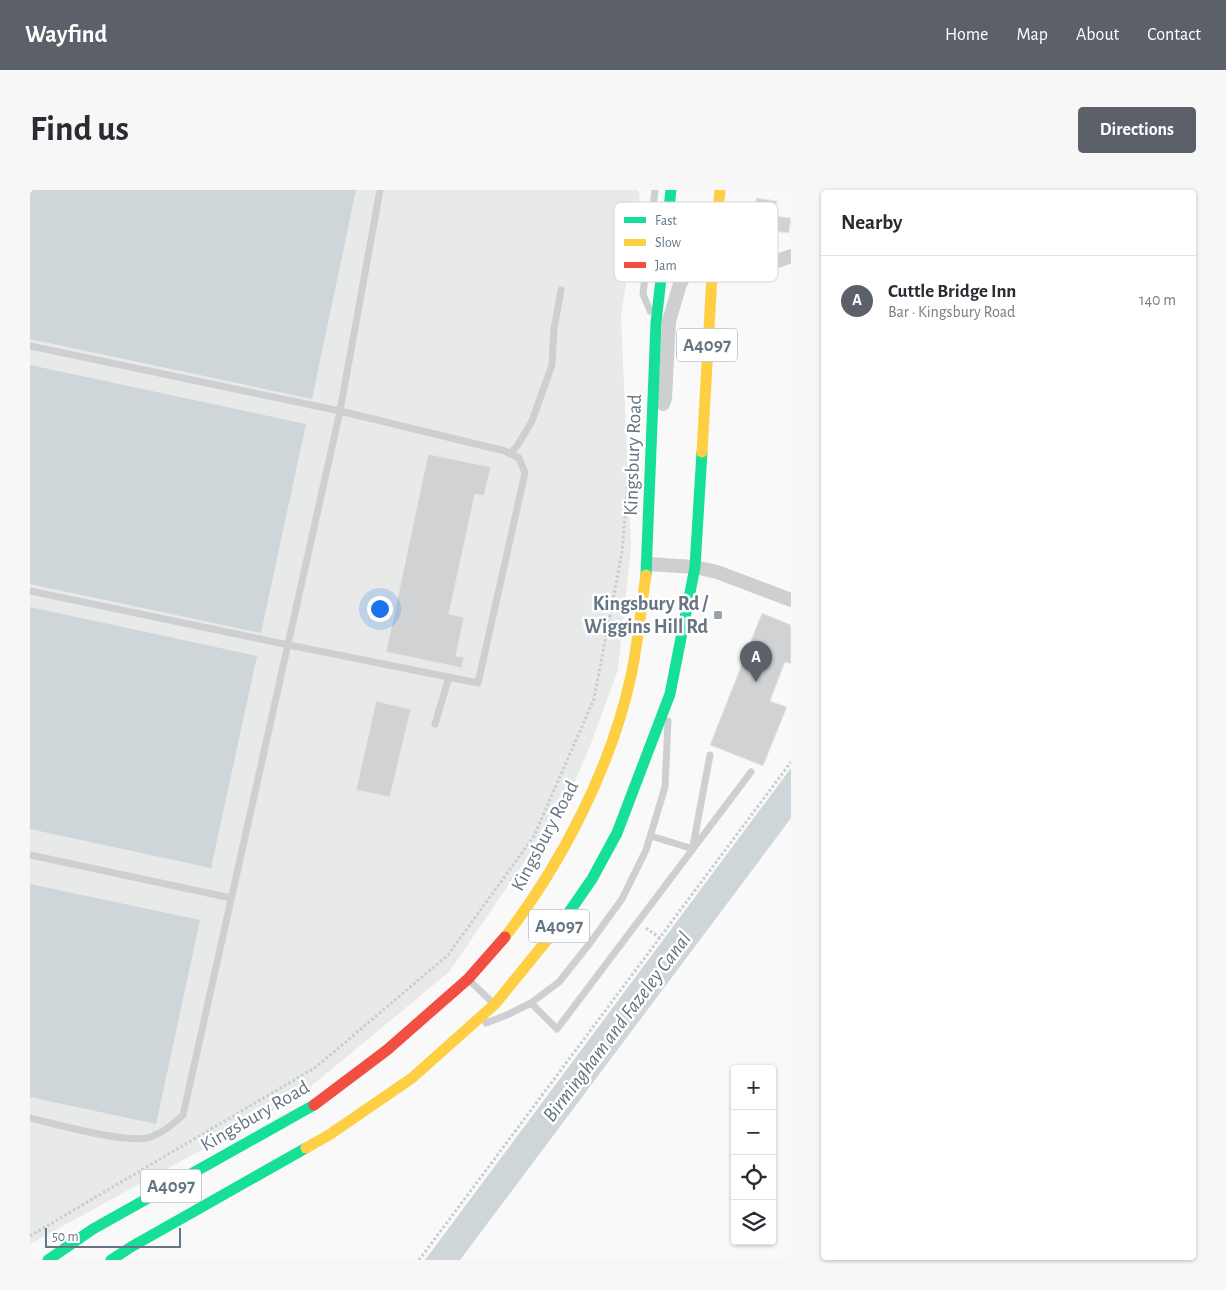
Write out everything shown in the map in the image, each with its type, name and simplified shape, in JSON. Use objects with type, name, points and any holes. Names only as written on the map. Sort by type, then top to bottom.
[{"type":"main road","name":"Kingsbury Road","points":[[48,1260],[93,1229],[311,1107],[388,1050],[468,979],[497,947],[528,906],[573,831],[608,754],[631,676],[648,564],[656,323],[661,282]]},
{"type":"main road","name":"A4097","points":[[111,1260],[329,1135],[412,1078],[495,1004],[560,925],[592,879],[617,833],[670,694],[694,567],[707,282]]},
{"type":"street","points":[[778,261],[791,256]]},
{"type":"street","points":[[653,436],[664,398],[669,321],[681,282]]},
{"type":"street","points":[[648,564],[694,567],[717,572],[791,600]]},
{"type":"lane","points":[[30,1118],[126,1139],[150,1138],[170,1128],[183,1115],[340,412],[380,190]]},
{"type":"lane","points":[[644,282],[643,294],[656,323]]},
{"type":"lane","points":[[510,454],[532,421],[552,365],[554,329],[560,290]]},
{"type":"lane","points":[[30,346],[340,412],[505,451],[519,458],[525,473],[478,683],[289,646],[30,591]]},
{"type":"lane","points":[[435,724],[449,677]]},
{"type":"lane","points":[[467,1029],[507,1015],[531,1003],[559,982],[622,899],[646,850],[665,787],[670,694]]},
{"type":"lane","points":[[693,849],[710,755]]},
{"type":"lane","points":[[531,1003],[558,1029],[750,772]]},
{"type":"lane","points":[[651,836],[693,849]]},
{"type":"lane","points":[[30,855],[231,898]]},
{"type":"lane","points":[[468,979],[507,1015]]},
{"type":"path","points":[[30,1236],[316,1067],[448,955],[534,836],[594,699],[622,552],[629,463]]},
{"type":"path","points":[[419,1260],[791,762]]},
{"type":"shaded area","points":[[30,190],[638,190],[640,193],[639,202],[614,202],[614,282],[626,282],[621,315],[631,547],[618,670],[590,746],[568,798],[449,972],[298,1097],[30,1244]]},
{"type":"water","points":[[30,190],[356,190],[312,399],[30,339]]},
{"type":"water","points":[[30,365],[306,424],[261,633],[30,584]]},
{"type":"water","points":[[30,607],[257,656],[211,868],[30,829]]},
{"type":"water","name":"Birmingham and Fazeley Canal","points":[[791,768],[791,818],[460,1260],[425,1260]]},
{"type":"water","points":[[30,884],[200,920],[156,1124],[30,1097]]},
{"type":"building","points":[[756,198],[777,201],[777,202],[756,202]]},
{"type":"building","points":[[778,216],[791,218],[789,233],[778,232]]},
{"type":"building","points":[[428,454],[491,467],[484,496],[475,494],[449,614],[464,617],[456,656],[464,657],[462,668],[386,652]]},
{"type":"building","points":[[762,613],[791,625],[791,664],[785,662],[770,701],[787,707],[763,766],[710,745]]},
{"type":"building","points":[[376,701],[411,709],[390,797],[356,790]]},
{"type":"traffic: fast","points":[[670,202],[671,190]]},
{"type":"traffic: fast","points":[[646,575],[656,323],[661,282]]},
{"type":"traffic: fast","points":[[565,918],[592,879],[617,833],[670,694],[695,567],[702,452]]},
{"type":"traffic: fast","points":[[48,1260],[93,1229],[314,1105]]},
{"type":"traffic: fast","points":[[111,1260],[306,1148]]},
{"type":"traffic: slow","points":[[719,202],[720,190]]},
{"type":"traffic: slow","points":[[702,452],[712,282]]},
{"type":"traffic: slow","points":[[505,937],[546,878],[565,846],[582,813],[611,745],[631,676],[646,575]]},
{"type":"traffic: slow","points":[[306,1148],[329,1135],[412,1078],[495,1004],[565,918]]},
{"type":"traffic: jam","points":[[314,1105],[387,1050],[468,979],[505,937]]},
{"type":"place","name":"Kingsbury Rd / Wiggins Hill Rd","points":[[718,615]]},
{"type":"place","name":"Cuttle Bridge Inn","points":[[756,682]]}]
